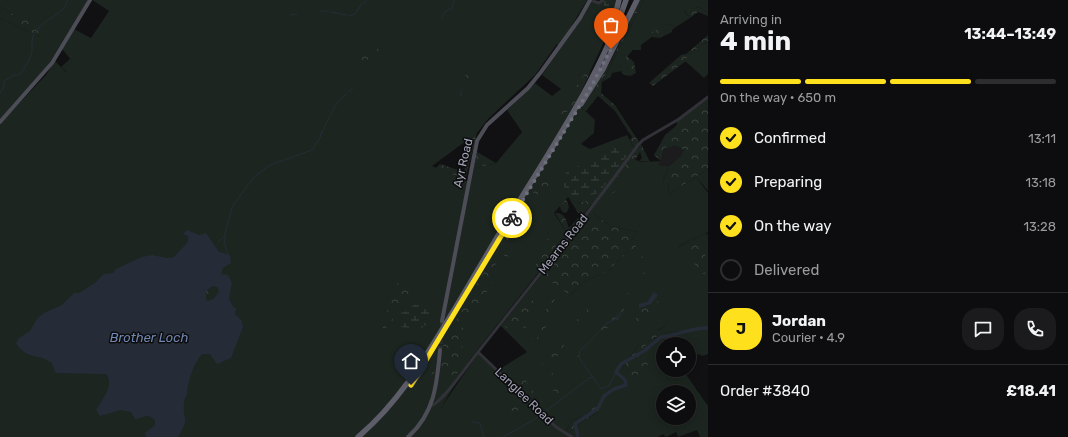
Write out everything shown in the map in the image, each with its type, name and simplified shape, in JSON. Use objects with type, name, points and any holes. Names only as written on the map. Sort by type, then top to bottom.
[{"type":"highway","points":[[590,82],[607,42],[619,0]]},
{"type":"highway","points":[[358,437],[387,410],[416,373],[590,82],[613,35],[626,0]]},
{"type":"highway","points":[[581,104],[611,49],[629,0]]},
{"type":"highway","points":[[364,437],[390,412],[418,376],[601,73],[638,0]]},
{"type":"main road","points":[[0,122],[52,63],[90,0]]},
{"type":"main road","name":"Ayr Road","points":[[442,321],[477,141],[487,125],[528,88],[542,72],[577,24],[590,0]]},
{"type":"main road","points":[[408,437],[422,422],[431,406],[436,385],[440,350]]},
{"type":"street","points":[[590,0],[599,3],[603,0]]},
{"type":"street","name":"Mearns Road","points":[[431,406],[435,404],[453,384],[638,145],[643,140],[679,119],[708,97]]},
{"type":"street","name":"Langlee Road","points":[[478,352],[556,427],[572,437]]},
{"type":"shaded area","points":[[676,146],[684,150],[680,157],[669,166],[657,165],[661,161],[664,148]]},
{"type":"green space","points":[[0,0],[88,0],[49,64],[10,110],[11,112],[46,75],[55,61],[66,72],[72,61],[62,49],[74,29],[91,38],[109,11],[92,0],[587,0],[571,27],[576,27],[591,2],[600,4],[605,0],[617,0],[608,33],[576,102],[595,120],[594,133],[581,144],[590,149],[627,135],[634,148],[630,158],[642,162],[661,161],[658,165],[669,166],[663,182],[669,184],[668,195],[708,169],[708,191],[697,178],[708,193],[708,232],[683,243],[678,247],[708,234],[708,354],[703,356],[698,354],[696,355],[696,337],[657,337],[657,331],[669,320],[640,343],[621,370],[645,343],[656,338],[656,377],[688,377],[693,385],[656,385],[656,425],[696,425],[696,389],[708,406],[708,437],[700,437],[697,430],[678,437],[676,432],[666,437],[663,434],[658,437],[579,437],[577,425],[599,412],[598,404],[585,415],[573,420],[566,430],[569,437],[0,437],[0,18],[40,37],[15,15],[0,7]],"holes":[[[557,44],[561,47],[542,75],[561,89],[552,96],[535,83],[507,110],[522,132],[496,163],[476,168],[473,171],[470,182],[432,166],[477,133],[489,118],[535,75]],[[568,197],[576,203],[587,201],[593,207],[590,211],[610,226],[637,232],[630,242],[627,252],[607,272],[585,281],[570,295],[543,272],[501,326],[527,352],[498,370],[479,352],[441,408],[471,358],[568,235],[554,213]]]},
{"type":"green space","points":[[606,0],[617,0],[609,30],[600,25],[599,21],[601,19],[605,22],[607,20],[612,5]]},
{"type":"green space","points":[[606,0],[612,5],[605,22],[601,19],[605,8],[603,2]]},
{"type":"green space","points":[[640,0],[644,0],[602,82],[601,93],[615,105],[639,142],[634,148],[630,140],[632,137],[615,111],[598,96],[586,111],[582,108],[611,61]]},
{"type":"green space","points":[[644,0],[708,0],[708,13],[699,7],[684,11],[690,18],[676,27],[669,24],[651,34],[652,37],[641,45],[641,50],[633,50],[620,65],[622,71],[612,73],[611,77],[602,82]]},
{"type":"green space","points":[[0,7],[44,30],[40,37],[0,18]]},
{"type":"green space","points":[[699,7],[708,13],[708,16],[698,12],[690,18],[684,10]]},
{"type":"green space","points":[[669,24],[676,27],[672,30],[672,32],[660,38],[652,37],[650,33]]},
{"type":"green space","points":[[708,35],[708,41],[687,55],[686,61],[653,86],[649,83],[681,55],[686,54]]},
{"type":"green space","points":[[708,41],[708,74],[704,78],[685,61],[687,55]]},
{"type":"green space","points":[[383,48],[383,50],[362,63],[361,58],[371,51]]},
{"type":"green space","points":[[627,56],[634,62],[636,73],[630,76],[622,74],[620,65]]},
{"type":"green space","points":[[71,58],[72,61],[67,72],[61,67]]},
{"type":"green space","points":[[475,72],[478,76],[467,80],[464,76]]},
{"type":"green space","points":[[585,73],[590,73],[576,102],[563,116],[560,111]]},
{"type":"green space","points":[[708,99],[708,169],[668,195],[669,184],[663,182],[669,166],[680,157],[684,150],[676,146],[664,148],[661,161],[654,155],[665,135],[676,126],[678,121]]},
{"type":"green space","points":[[477,133],[465,180],[436,168],[440,164],[464,172],[471,137]]},
{"type":"green space","points":[[641,144],[650,162],[639,161],[642,158],[640,152],[635,160],[630,158]]},
{"type":"green space","points":[[620,147],[628,154],[599,193],[582,197],[572,195],[565,188],[561,178],[569,170],[590,161],[605,148]]},
{"type":"green space","points":[[477,152],[496,163],[476,168],[473,171]]},
{"type":"green space","points":[[630,160],[632,166],[623,183],[617,190],[609,195],[621,170]]},
{"type":"green space","points":[[544,176],[545,179],[549,177],[550,188],[542,197],[540,191],[505,245],[488,280],[488,289],[482,302],[463,325],[462,357],[454,360],[455,365],[462,366],[453,380],[439,378],[441,361],[445,349],[442,349],[445,339],[507,233],[515,223],[517,217],[521,215],[521,212],[532,200],[534,190]]},
{"type":"green space","points":[[568,197],[576,203],[587,201],[591,205],[581,217]]},
{"type":"green space","points":[[566,199],[569,207],[567,212],[564,213],[560,206]]},
{"type":"green space","points":[[590,211],[610,226],[637,232],[630,242],[635,245],[651,270],[643,274],[636,262],[631,264],[627,252],[607,272],[585,281],[570,295],[545,278],[543,272]]},
{"type":"green space","points":[[555,213],[563,215],[569,228],[578,218],[580,219],[568,235]]},
{"type":"green space","points":[[708,232],[705,236],[677,247],[683,243]]},
{"type":"green space","points":[[551,238],[554,240],[557,250],[542,270],[536,268],[536,262],[545,240]]},
{"type":"green space","points":[[699,243],[706,259],[705,275],[696,268],[689,250],[694,245]]},
{"type":"green space","points":[[512,244],[511,251],[504,262],[507,265],[503,263],[501,272],[497,276],[499,278],[493,279],[493,283],[490,284],[491,277]]},
{"type":"green space","points":[[401,276],[409,281],[410,294],[403,300],[404,303],[397,306],[398,316],[392,316],[393,322],[387,326],[385,330],[383,330],[382,320],[387,315],[388,303],[400,292],[396,279]]},
{"type":"green space","points":[[215,286],[218,288],[219,292],[213,299],[208,301],[206,300],[205,291]]},
{"type":"green space","points":[[633,286],[636,287],[624,303],[624,314],[608,328],[600,331],[598,327],[602,321]]},
{"type":"green space","points":[[533,291],[533,311],[525,326],[534,342],[537,339],[551,294],[555,299],[545,330],[541,335],[541,343],[539,346],[541,350],[551,350],[558,345],[565,334],[592,304],[596,306],[570,335],[557,357],[559,362],[557,364],[554,364],[530,346],[522,323],[514,325],[512,329],[501,326]]},
{"type":"green space","points":[[657,301],[662,309],[658,313],[650,312],[644,314],[646,318],[636,323],[636,316],[633,312],[639,304],[638,307],[641,308]]},
{"type":"green space","points":[[423,302],[427,307],[433,308],[431,321],[420,329],[401,327],[398,313],[405,312],[407,308]]},
{"type":"green space","points":[[667,316],[669,320],[657,331],[659,335],[645,344],[652,360],[631,381],[621,370],[640,343],[639,340],[655,323]]},
{"type":"green space","points":[[584,348],[586,351],[581,358],[583,362],[569,376],[568,368]]},
{"type":"green space","points":[[434,357],[434,373],[420,382]]},
{"type":"green space","points":[[519,361],[527,382],[542,402],[539,404],[516,387],[521,383],[515,363]]},
{"type":"green space","points":[[542,364],[556,369],[552,373],[566,392],[560,396],[556,391],[550,390],[549,387],[552,380]]},
{"type":"green space","points":[[520,392],[531,405],[499,418],[498,416]]},
{"type":"green space","points":[[598,403],[599,412],[577,425],[579,437],[569,437],[566,430],[573,420],[585,415]]},
{"type":"water","name":"Brother Loch","points":[[187,230],[199,235],[206,233],[219,252],[230,255],[231,263],[223,268],[221,274],[228,275],[227,277],[229,276],[232,283],[229,298],[233,307],[236,308],[235,314],[242,321],[243,327],[231,358],[217,364],[210,354],[202,354],[196,363],[190,378],[184,401],[185,422],[178,437],[146,437],[145,433],[155,425],[155,420],[150,416],[135,419],[131,412],[121,410],[100,416],[96,410],[107,392],[109,383],[106,374],[56,373],[49,361],[24,352],[16,343],[19,338],[30,331],[37,319],[44,313],[62,305],[74,293],[79,293],[95,283],[104,274],[113,273],[116,269],[142,257],[152,255],[167,258],[174,257],[188,242],[188,236],[183,234]],"holes":[[[215,286],[218,288],[219,292],[213,299],[208,301],[206,300],[206,291],[211,287]]]},
{"type":"water","points":[[654,292],[658,295],[651,304],[639,308],[639,304],[647,302]]},
{"type":"waterway","points":[[0,93],[4,87],[4,81],[14,75],[19,75],[27,63],[32,53],[34,33],[44,23],[62,10],[68,0]]},
{"type":"waterway","points":[[363,3],[367,0]]},
{"type":"waterway","points":[[441,19],[446,11],[452,8],[454,0]]},
{"type":"waterway","points":[[348,16],[355,14],[362,3]]},
{"type":"waterway","points":[[320,11],[329,11]]},
{"type":"waterway","points":[[331,12],[346,15]]},
{"type":"waterway","points":[[290,15],[297,14]]},
{"type":"waterway","points":[[348,92],[353,88]]},
{"type":"waterway","points":[[461,90],[461,96]]},
{"type":"waterway","points":[[218,242],[224,237],[232,207],[253,178],[270,165],[312,150],[321,136],[320,133],[322,133],[335,106],[346,94]]},
{"type":"waterway","points":[[225,238],[224,243],[228,255]]},
{"type":"waterway","points":[[615,319],[622,310]]},
{"type":"waterway","points":[[583,364],[579,357],[580,350],[606,324],[618,318],[622,314]]},
{"type":"waterway","points":[[578,437],[575,424],[598,408],[604,396],[614,389],[626,385],[625,380],[616,372],[621,364],[644,351],[661,337],[696,329],[708,328]]},
{"type":"waterway","points":[[584,365],[593,377]]},
{"type":"waterway","points":[[545,412],[589,378],[593,377],[601,389],[609,386],[616,372]]},
{"type":"waterway","points":[[503,437],[542,415]]},
{"type":"waterway","points":[[472,422],[480,423],[484,437]]},
{"type":"tunnel","points":[[440,350],[442,321]]},
{"type":"way so far","points":[[512,218],[591,87],[611,49]]},
{"type":"route","points":[[411,385],[418,376],[512,218]]}]
